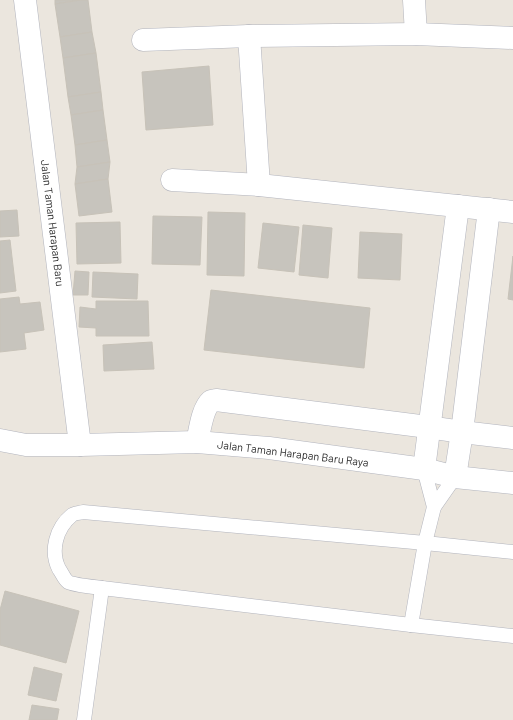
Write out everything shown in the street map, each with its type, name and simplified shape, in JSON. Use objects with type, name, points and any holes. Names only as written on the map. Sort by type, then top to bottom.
[{"type":"street","name":"Jalan Taman Harapan Baru","points":[[25,0],[80,445]]},
{"type":"street","points":[[414,0],[416,34]]},
{"type":"street","points":[[143,40],[249,36],[416,34],[513,38]]},
{"type":"street","points":[[249,36],[259,185]]},
{"type":"street","points":[[172,180],[259,185],[513,212]]},
{"type":"street","points":[[424,469],[428,427],[458,206]]},
{"type":"street","points":[[455,477],[490,209]]},
{"type":"street","points":[[197,442],[204,410],[211,401],[216,400],[513,438]]},
{"type":"street","name":"Jalan Taman Harapan Baru Raya","points":[[0,440],[26,445],[197,442],[269,448],[424,469],[455,477],[513,483]]},
{"type":"street","points":[[0,455],[26,445]]},
{"type":"lane","points":[[424,469],[434,507]]},
{"type":"lane","points":[[411,625],[425,543],[434,507],[455,477]]},
{"type":"lane","points":[[513,552],[83,512],[72,514],[62,527],[56,538],[54,553],[58,566],[64,577],[69,582],[102,588],[513,636]]},
{"type":"lane","points":[[84,720],[102,588]]},
{"type":"building","points":[[55,0],[81,0],[55,4]]},
{"type":"building","points":[[88,0],[92,32],[60,37],[55,4]]},
{"type":"building","points":[[92,32],[96,53],[63,58],[60,37]]},
{"type":"building","points":[[96,53],[101,92],[68,97],[63,58]]},
{"type":"building","points":[[209,66],[213,125],[146,130],[142,72]]},
{"type":"building","points":[[101,92],[103,110],[71,115],[68,97]]},
{"type":"building","points":[[103,110],[107,140],[75,145],[71,115]]},
{"type":"building","points":[[107,140],[110,162],[77,167],[75,145]]},
{"type":"building","points":[[110,162],[108,179],[75,184],[77,167]]},
{"type":"building","points":[[108,179],[112,212],[79,216],[75,184]]},
{"type":"building","points":[[17,210],[19,236],[0,237],[0,211]]},
{"type":"building","points":[[208,212],[245,213],[244,276],[207,275]]},
{"type":"building","points":[[153,216],[202,217],[200,265],[152,264]]},
{"type":"building","points":[[120,222],[121,263],[77,264],[76,223]]},
{"type":"building","points":[[263,223],[299,227],[294,272],[258,268]]},
{"type":"building","points":[[303,225],[332,228],[328,278],[299,275]]},
{"type":"building","points":[[360,232],[402,234],[400,280],[358,278]]},
{"type":"building","points":[[10,240],[16,291],[0,293],[0,241]]},
{"type":"building","points":[[513,256],[513,300],[508,299]]},
{"type":"building","points":[[75,271],[89,272],[88,295],[73,295]]},
{"type":"building","points":[[93,272],[138,274],[137,299],[92,297]]},
{"type":"building","points":[[211,290],[370,308],[364,368],[204,350]]},
{"type":"building","points":[[19,297],[20,304],[40,302],[44,330],[24,333],[26,349],[0,352],[0,299]]},
{"type":"building","points":[[96,301],[148,301],[149,336],[96,336],[96,328],[79,327],[80,307],[96,309]]},
{"type":"building","points":[[152,342],[154,369],[104,371],[103,345]]},
{"type":"building","points":[[5,591],[79,611],[66,663],[0,645],[0,610]]},
{"type":"building","points":[[34,667],[62,674],[56,701],[28,695]]},
{"type":"building","points":[[32,705],[59,709],[57,720],[29,720]]}]
